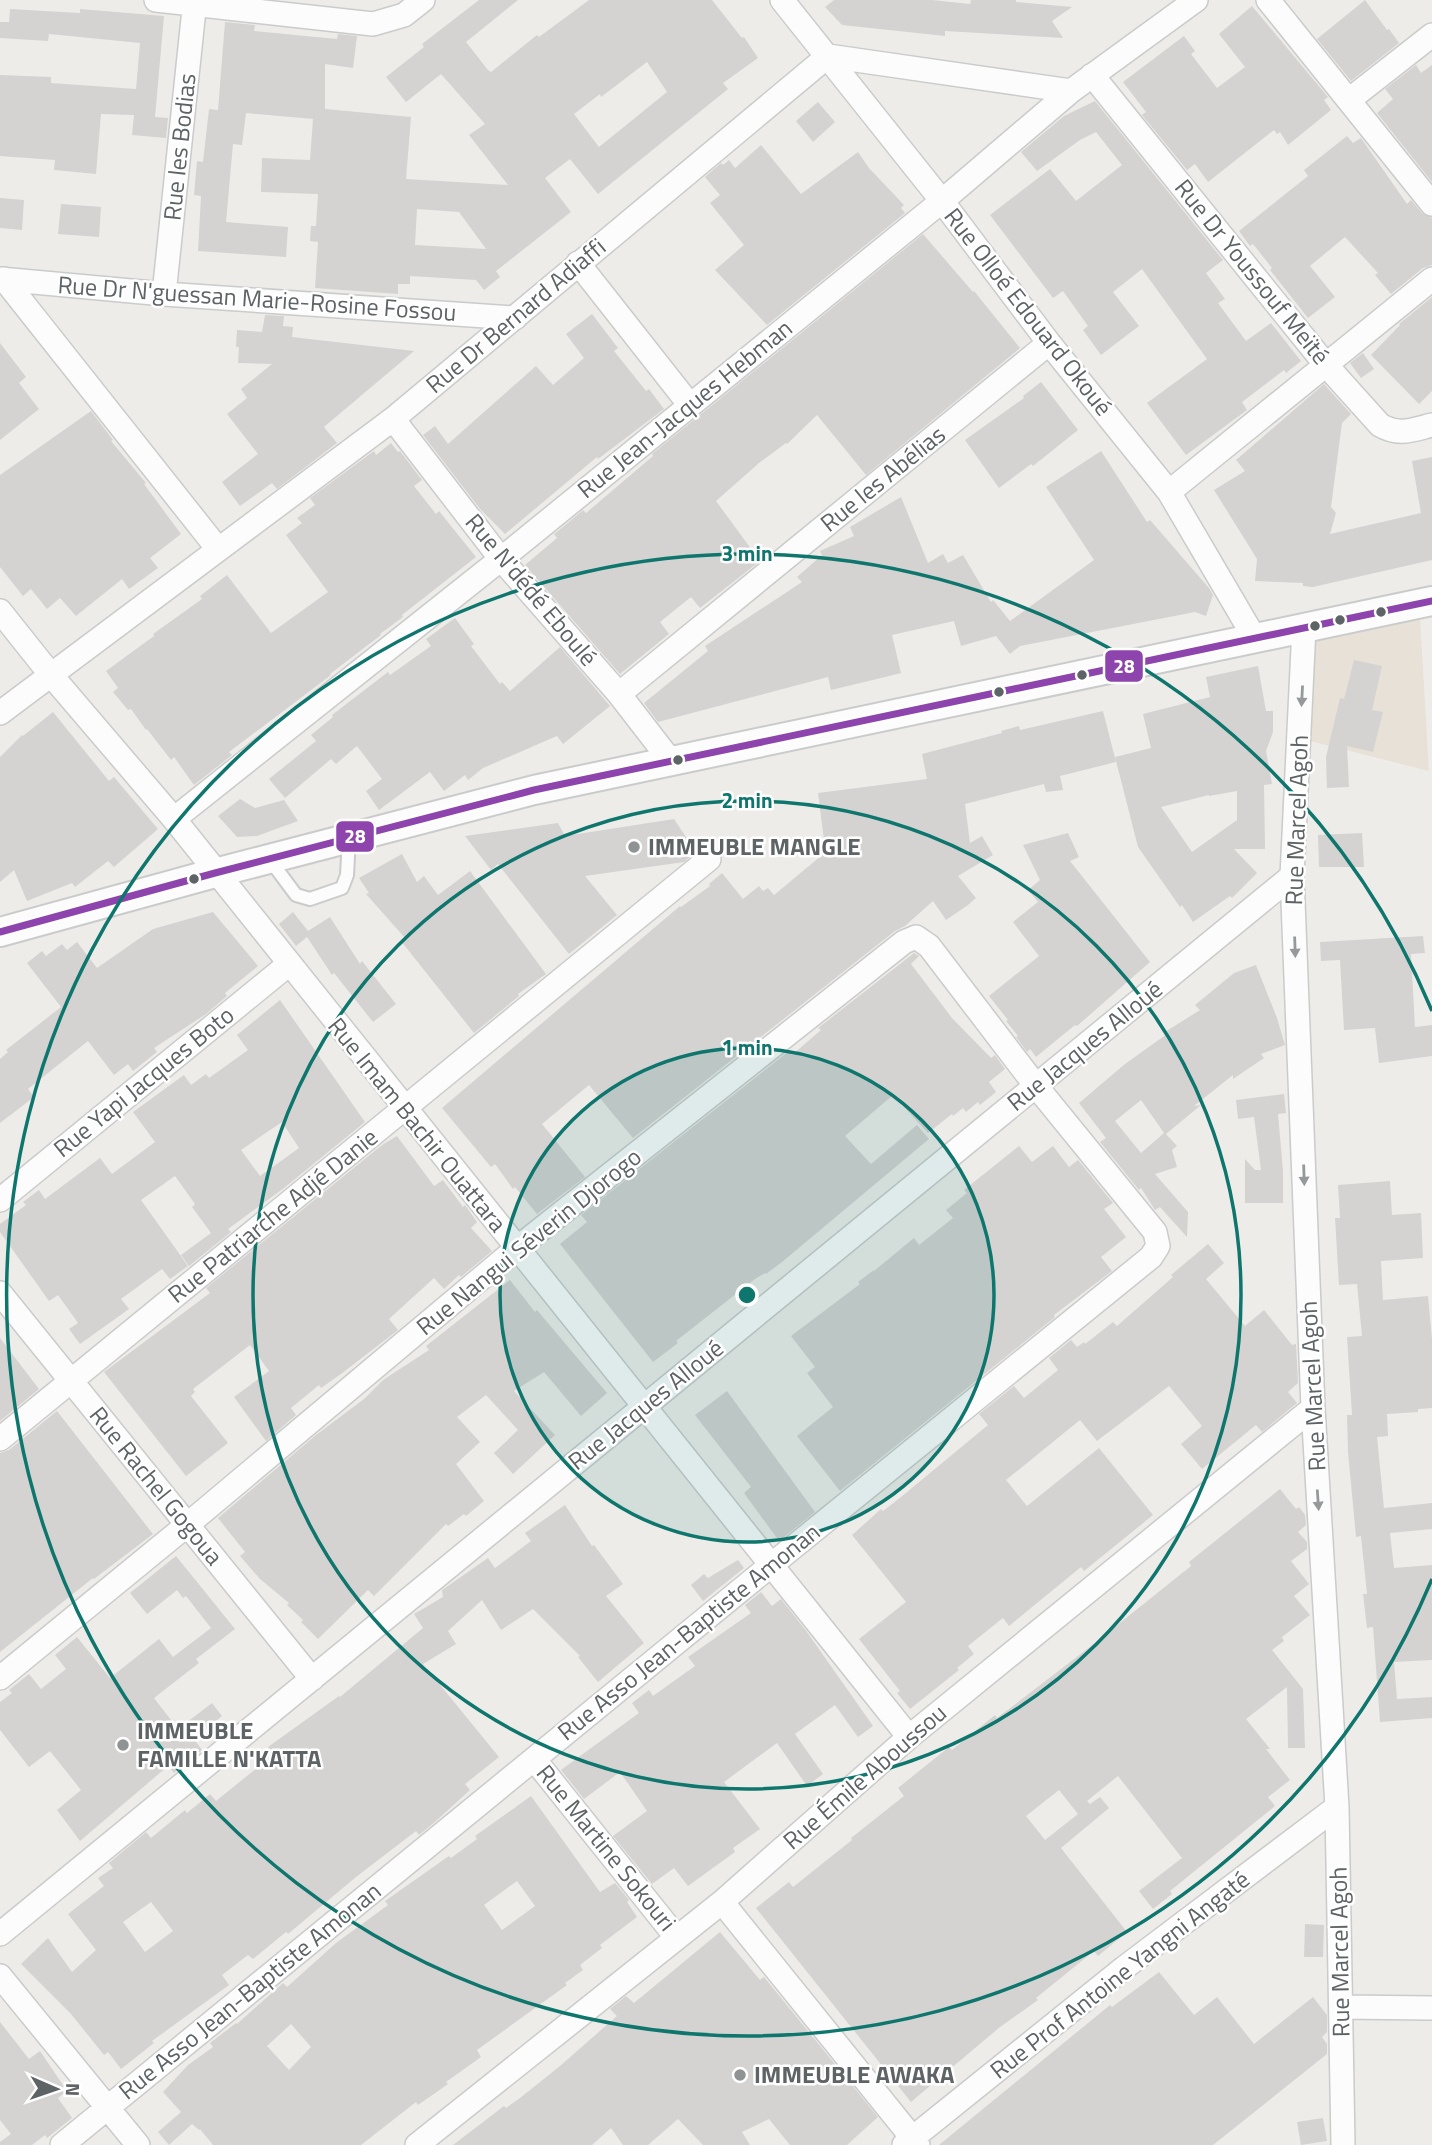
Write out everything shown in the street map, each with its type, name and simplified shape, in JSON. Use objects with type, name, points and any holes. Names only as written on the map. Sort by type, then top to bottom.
[{"type":"street","points":[[156,0],[195,2],[373,24],[404,15],[423,0]]},
{"type":"street","name":"Rue Olloé Edouard Okoué","points":[[782,0],[942,201],[1049,343],[1169,492],[1254,637]]},
{"type":"street","name":"Rue Jean-Jacques Hebman","points":[[174,819],[942,201],[1071,91],[1196,0]]},
{"type":"street","points":[[1268,0],[1432,204]]},
{"type":"street","name":"Rue les Bodias","points":[[164,294],[195,2]]},
{"type":"street","points":[[1349,100],[1432,35]]},
{"type":"street","points":[[828,55],[1071,91]]},
{"type":"street","name":"Rue Dr Bernard Adiaffi","points":[[0,713],[393,419],[828,55]]},
{"type":"street","name":"Rue Dr Youssouf Meïté","points":[[1092,75],[1326,365],[1380,425],[1391,431],[1432,425]]},
{"type":"street","points":[[578,263],[689,404]]},
{"type":"street","points":[[2,279],[218,549]]},
{"type":"street","name":"Rue Dr N'guessan Marie-Rosine Fossou","points":[[2,279],[164,294],[515,318]]},
{"type":"street","points":[[1169,492],[1432,279]]},
{"type":"street","name":"Rue les Abélias","points":[[619,694],[1049,343]]},
{"type":"street","name":"Rue N'dédé Eboulé","points":[[393,419],[500,559],[619,694],[670,760]]},
{"type":"street","points":[[0,932],[534,790],[1432,601]]},
{"type":"street","name":"Rue Imam Bachir Ouattara","points":[[0,611],[174,819],[909,1737]]},
{"type":"street","name":"Rue Marcel Agoh","points":[[1304,627],[1292,876],[1313,1408],[1337,1807],[1343,2145]]},
{"type":"street","name":"Rue Patriarche Adjé Danie","points":[[0,1439],[709,859]]},
{"type":"street","name":"Rue Jacques Alloué","points":[[0,1934],[1292,876]]},
{"type":"street","name":"Rue Nangui Séverin Djorogo","points":[[0,1678],[516,1249],[904,942],[916,937],[929,946],[1036,1086]]},
{"type":"street","name":"Rue Yapi Jacques Boto","points":[[0,1200],[289,964]]},
{"type":"street","name":"Rue Asso Jean-Baptiste Amonan","points":[[62,2145],[1151,1257],[1158,1246],[1155,1232],[1036,1086]]},
{"type":"street","name":"Rue Rachel Gogoua","points":[[0,1293],[312,1679]]},
{"type":"street","name":"Rue Émile Aboussou","points":[[417,2145],[722,1902],[909,1737],[1313,1408]]},
{"type":"street","name":"Rue Martine Sokouri","points":[[534,1759],[677,1938]]},
{"type":"street","name":"Rue Prof Antoine Yangni Angaté","points":[[912,2143],[1124,1968],[1337,1807]]},
{"type":"street","points":[[722,1902],[912,2143]]},
{"type":"street","points":[[0,1976],[138,2145]]},
{"type":"street","points":[[1341,2007],[1432,2008]]},
{"type":"lane","points":[[269,859],[296,895],[310,899],[342,888],[347,875],[349,838]]},
{"type":"shaded area","points":[[1420,618],[1429,771],[1310,741],[1315,642]]},
{"type":"building","points":[[479,0],[518,0],[466,42],[491,72],[537,35],[539,37],[589,0],[712,0],[758,58],[723,83],[728,89],[598,194],[570,159],[545,178],[571,212],[496,271],[500,277],[484,290],[476,280],[410,276],[410,284],[398,284],[398,294],[315,288],[318,242],[310,241],[311,226],[316,226],[318,194],[261,192],[262,158],[310,160],[313,119],[246,113],[242,145],[233,144],[226,222],[288,227],[286,257],[198,251],[201,196],[194,195],[197,161],[203,162],[209,109],[218,110],[225,22],[255,25],[254,31],[337,39],[338,34],[357,36],[353,68],[325,64],[325,109],[411,117],[406,179],[508,185],[469,135],[485,124],[441,74],[406,102],[386,77],[424,47],[422,44]],"holes":[[[647,62],[667,92],[599,147],[574,114]],[[417,209],[459,212],[486,249],[415,245]]]},
{"type":"building","points":[[834,0],[932,0],[970,4],[971,0],[1016,0],[1072,7],[1052,21],[1063,38],[945,31],[945,36],[842,25],[825,7]]},
{"type":"building","points":[[1365,0],[1399,43],[1351,81],[1317,39]]},
{"type":"building","points":[[1252,6],[1328,97],[1324,100],[1331,110],[1288,145],[1280,132],[1277,134],[1274,130],[1208,182],[1195,164],[1187,170],[1142,115],[1146,112],[1123,82],[1184,36],[1195,51],[1191,54],[1217,88],[1245,67],[1219,34]]},
{"type":"building","points":[[10,9],[80,13],[80,9],[164,16],[155,117],[168,118],[166,138],[132,135],[134,115],[101,114],[96,174],[54,170],[55,160],[0,156],[0,75],[51,77],[51,83],[136,89],[140,43],[49,34],[48,41],[0,38],[0,22],[9,22]]},
{"type":"building","points":[[1416,65],[1421,73],[1432,65],[1432,182],[1377,113],[1393,99],[1385,89]]},
{"type":"building","points":[[1095,101],[1223,260],[1206,273],[1225,299],[1218,303],[1246,341],[1271,323],[1301,361],[1286,373],[1284,370],[1242,402],[1247,410],[1186,455],[1147,403],[1207,359],[1142,269],[1113,292],[1139,326],[1101,355],[1083,330],[1088,326],[1063,291],[1053,298],[990,215],[1050,169],[1076,201],[1122,165],[1096,132],[1080,140],[1037,171],[1021,152],[1064,116]]},
{"type":"building","points":[[818,102],[835,122],[813,142],[796,121]]},
{"type":"building","points":[[1347,136],[1353,143],[1361,138],[1407,204],[1411,200],[1422,213],[1432,218],[1432,265],[1423,268],[1391,294],[1375,275],[1378,273],[1345,237],[1310,266],[1335,297],[1308,318],[1253,244],[1250,246],[1239,231],[1308,176],[1304,170]]},
{"type":"building","points":[[761,145],[801,194],[858,152],[869,168],[904,205],[901,208],[905,213],[767,325],[715,270],[744,245],[710,203],[720,195],[705,177],[721,163],[723,165],[729,160],[735,168]]},
{"type":"building","points":[[0,198],[24,200],[22,230],[0,228]]},
{"type":"building","points":[[61,204],[101,207],[99,237],[58,234]]},
{"type":"building","points":[[923,234],[1020,348],[866,475],[817,415],[787,444],[759,463],[716,501],[760,561],[700,608],[691,597],[660,622],[669,634],[620,674],[525,565],[557,538],[554,534],[583,510],[586,513],[653,456],[652,454]]},
{"type":"building","points":[[1432,297],[1432,391],[1419,404],[1371,355],[1399,324]]},
{"type":"building","points":[[592,314],[618,348],[614,351],[664,409],[598,459],[597,457],[505,534],[480,509],[423,435],[435,426],[448,444],[536,366],[553,385],[584,358],[566,334]]},
{"type":"building","points":[[265,315],[284,316],[283,326],[293,327],[292,337],[414,351],[324,427],[337,443],[277,489],[272,483],[240,506],[222,482],[258,454],[227,414],[247,398],[241,389],[272,364],[238,363],[237,330],[262,332]]},
{"type":"building","points":[[0,343],[26,377],[19,383],[39,409],[0,440]]},
{"type":"building","points":[[1363,353],[1374,369],[1361,378],[1350,363]]},
{"type":"building","points":[[1041,382],[1078,430],[1033,466],[1031,464],[999,488],[965,440],[1024,398],[1023,396]]},
{"type":"building","points":[[1324,384],[1351,414],[1342,423],[1331,507],[1336,513],[1330,534],[1421,513],[1412,461],[1432,457],[1432,560],[1313,587],[1303,586],[1303,583],[1255,581],[1257,559],[1214,490],[1245,471],[1236,460]]},
{"type":"building","points":[[91,411],[181,534],[150,558],[158,568],[129,589],[122,579],[76,616],[60,598],[47,609],[31,589],[23,596],[0,567],[0,475]]},
{"type":"building","points":[[391,443],[422,480],[414,486],[436,514],[439,511],[476,557],[331,675],[229,752],[232,755],[194,785],[174,757],[171,760],[131,709],[128,710],[113,692],[118,688],[106,671],[202,599],[200,596],[227,575],[271,633],[328,592],[286,535],[302,523],[297,518],[315,505],[310,498],[374,451],[376,455]]},
{"type":"building","points":[[1101,451],[1147,522],[1150,520],[1209,588],[1213,595],[1206,616],[1195,612],[1020,646],[1010,654],[996,636],[961,646],[954,621],[892,635],[901,673],[831,690],[828,677],[658,722],[644,703],[708,651],[705,646],[802,582],[797,577],[822,555],[820,551],[854,536],[850,527],[901,497],[928,563],[943,554],[948,563],[963,555],[991,602],[993,600],[1010,621],[1094,560],[1046,487]]},
{"type":"building","points":[[455,618],[474,644],[471,646],[500,684],[502,682],[510,691],[560,647],[610,706],[563,744],[557,736],[483,768],[468,780],[465,775],[444,791],[430,772],[379,810],[366,791],[382,779],[357,746],[336,764],[331,759],[285,798],[269,779],[316,741],[311,735],[333,717],[332,715],[388,672],[390,675],[431,646],[426,639]]},
{"type":"building","points":[[1354,660],[1382,666],[1372,710],[1383,712],[1373,752],[1347,746],[1349,787],[1327,788],[1326,757],[1340,698],[1344,699]]},
{"type":"building","points":[[1258,666],[1266,711],[1273,711],[1273,732],[1266,751],[1272,784],[1264,785],[1265,849],[1234,849],[1257,873],[1232,898],[1230,896],[1193,922],[1138,847],[1115,757],[1151,748],[1143,714],[1210,697],[1206,677]],"holes":[[[1237,791],[1237,820],[1192,852],[1161,807]]]},
{"type":"building","points":[[1103,711],[1116,762],[1060,776],[1063,790],[1046,792],[1044,784],[965,804],[970,843],[982,836],[993,855],[958,876],[976,898],[968,905],[946,920],[933,901],[905,926],[895,931],[633,1138],[589,1085],[542,1124],[585,1177],[537,1214],[515,1187],[513,1189],[495,1164],[491,1167],[442,1108],[680,906],[710,886],[722,873],[743,899],[759,886],[763,891],[768,888],[774,895],[827,851],[820,842],[824,840],[818,793],[927,779],[922,754],[1019,726],[1020,730]]},
{"type":"building","points":[[53,712],[109,781],[114,777],[158,829],[114,867],[108,861],[75,887],[72,883],[27,901],[14,870],[0,882],[0,757],[22,735]]},
{"type":"building","points":[[240,799],[255,808],[284,800],[298,821],[257,836],[237,837],[218,816]]},
{"type":"building","points":[[674,819],[696,852],[684,862],[585,876],[617,915],[569,954],[498,864],[491,870],[465,836],[558,823],[565,836]]},
{"type":"building","points":[[1068,833],[1079,857],[1070,861],[1150,962],[1077,1026],[1036,1057],[1030,1049],[1027,1052],[1006,1021],[1008,1020],[989,996],[1039,956],[1013,922],[1038,902],[1028,890],[1040,880],[1023,845]]},
{"type":"building","points":[[1362,833],[1364,867],[1319,867],[1318,835]]},
{"type":"building","points":[[402,854],[417,882],[424,876],[438,895],[470,871],[546,974],[518,994],[519,996],[474,1033],[401,941],[405,938],[366,894],[369,893],[359,878]]},
{"type":"building","points":[[213,912],[258,966],[225,993],[227,996],[206,1014],[154,1048],[157,1052],[133,1071],[128,1064],[114,1075],[88,1041],[28,1089],[34,1097],[0,1123],[0,1059],[8,1052],[6,1050],[61,1007],[27,963],[42,951],[46,956],[62,944],[67,950],[77,942],[97,968],[153,929]]},
{"type":"building","points":[[293,912],[308,931],[330,917],[360,964],[362,961],[396,1004],[373,1022],[334,973],[332,975],[307,937],[296,946],[279,924]]},
{"type":"building","points":[[1423,936],[1425,953],[1411,954],[1415,1027],[1432,1025],[1432,1056],[1379,1063],[1375,1028],[1344,1030],[1340,960],[1321,961],[1320,942]]},
{"type":"building","points":[[914,953],[919,956],[911,964],[952,1018],[991,1058],[995,1055],[1005,1069],[989,1082],[996,1092],[966,1112],[963,1108],[953,1116],[952,1114],[928,1133],[893,1095],[845,1136],[871,1164],[917,1125],[929,1139],[782,1262],[755,1279],[653,1362],[560,1244],[587,1222],[581,1215],[789,1051],[792,1055],[821,1030],[818,1028]]},
{"type":"building","points":[[1256,965],[1285,1045],[1261,1054],[1264,1058],[1233,1079],[1233,1075],[1194,1106],[1201,1105],[1166,1134],[1177,1146],[1172,1150],[1177,1167],[1155,1174],[1188,1212],[1187,1237],[1160,1207],[1155,1210],[1141,1188],[1139,1190],[1100,1142],[1106,1138],[1079,1103],[1125,1064],[1167,1034],[1165,1032],[1200,1010],[1195,1005],[1234,973]],"holes":[[[1141,1100],[1164,1133],[1141,1153],[1115,1121]]]},
{"type":"building","points":[[280,1000],[365,1122],[284,1188],[228,1229],[231,1232],[189,1266],[181,1255],[211,1233],[192,1207],[195,1204],[175,1176],[141,1200],[188,1266],[170,1279],[162,1269],[121,1299],[129,1309],[80,1344],[69,1329],[78,1323],[58,1295],[49,1301],[0,1232],[0,1224],[26,1205],[23,1202],[39,1190],[45,1199],[100,1158],[112,1174],[155,1142],[133,1112],[184,1075],[191,1085],[206,1074],[209,1078],[248,1050],[237,1035]],"holes":[[[282,1122],[299,1148],[260,1176],[241,1150]]]},
{"type":"building","points":[[1284,1094],[1286,1113],[1278,1114],[1283,1203],[1245,1203],[1245,1159],[1255,1170],[1261,1170],[1254,1117],[1238,1119],[1236,1100]]},
{"type":"building","points":[[397,1136],[434,1186],[443,1180],[463,1207],[465,1205],[477,1222],[471,1228],[492,1251],[444,1289],[434,1278],[389,1319],[398,1330],[291,1408],[296,1415],[266,1441],[234,1397],[269,1371],[250,1345],[193,1389],[195,1392],[191,1396],[228,1443],[186,1476],[104,1372],[210,1293],[206,1288],[382,1145]]},
{"type":"building","points":[[1019,1146],[1032,1162],[1053,1146],[1069,1167],[1078,1160],[1113,1203],[1104,1209],[1126,1237],[1101,1257],[1112,1271],[1054,1315],[1055,1317],[840,1491],[797,1436],[833,1407],[807,1373],[815,1367],[791,1336],[860,1284],[858,1282],[914,1238],[919,1245],[953,1218],[946,1210],[967,1193],[964,1190]]},
{"type":"building","points":[[1390,1181],[1392,1215],[1421,1213],[1423,1258],[1381,1261],[1383,1300],[1428,1296],[1432,1339],[1432,1408],[1418,1409],[1418,1412],[1387,1414],[1388,1436],[1377,1437],[1384,1508],[1432,1503],[1432,1529],[1390,1533],[1394,1568],[1432,1565],[1432,1660],[1394,1662],[1397,1699],[1432,1697],[1432,1718],[1380,1722],[1373,1627],[1367,1628],[1363,1594],[1367,1594],[1361,1536],[1356,1537],[1348,1452],[1347,1415],[1352,1415],[1347,1337],[1362,1336],[1357,1284],[1339,1285],[1335,1218],[1340,1218],[1338,1185]]},
{"type":"building","points":[[1208,1244],[1224,1263],[1206,1279],[1245,1326],[1264,1310],[1292,1345],[1296,1344],[1298,1383],[1288,1392],[1297,1403],[1262,1432],[1256,1425],[1202,1469],[1181,1444],[1202,1426],[1169,1386],[1097,1441],[1080,1420],[1006,1480],[1027,1506],[1099,1448],[1153,1515],[1084,1571],[1081,1567],[1009,1626],[1003,1618],[968,1646],[974,1654],[957,1668],[959,1670],[910,1709],[897,1693],[900,1691],[859,1639],[906,1602],[852,1535],[988,1425],[979,1414],[1014,1386],[1024,1398],[1058,1370],[1049,1358],[1071,1340],[1077,1347],[1113,1322],[1117,1326]]},
{"type":"building","points":[[510,1280],[607,1393],[581,1416],[544,1372],[514,1391],[555,1435],[513,1474],[494,1453],[518,1430],[486,1395],[457,1417],[480,1442],[456,1464],[484,1501],[466,1516],[464,1514],[448,1526],[446,1524],[374,1596],[368,1590],[318,1639],[287,1605],[289,1603],[260,1579],[240,1556],[245,1552],[218,1518],[316,1435],[364,1399],[383,1380],[429,1350],[426,1346]]},
{"type":"building","points":[[0,1338],[39,1389],[0,1421]]},
{"type":"building","points":[[727,1391],[815,1512],[779,1541],[744,1493],[751,1487],[695,1415]]},
{"type":"building","points":[[57,1411],[153,1534],[0,1652],[0,1453],[9,1450]]},
{"type":"building","points":[[1280,1489],[1296,1509],[1299,1507],[1305,1515],[1306,1525],[1298,1532],[1307,1542],[1307,1549],[1291,1561],[1309,1584],[1294,1596],[1310,1615],[1282,1637],[1284,1641],[1272,1650],[1303,1689],[1305,1748],[1288,1748],[1287,1687],[1246,1719],[1290,1780],[1268,1797],[1275,1806],[1170,1891],[1172,1894],[1153,1909],[1139,1891],[1182,1858],[1118,1776],[1087,1801],[1090,1804],[1100,1797],[1109,1808],[1061,1848],[1127,1932],[1098,1956],[1094,1951],[1036,1998],[1038,2000],[1000,2027],[911,2102],[756,1908],[789,1882],[793,1887],[852,1840],[851,1838],[904,1796],[898,1788],[949,1747],[952,1750],[995,1715],[997,1718],[1091,1646],[1191,1566],[1189,1562]],"holes":[[[1059,1790],[1078,1814],[1045,1840],[1026,1816]]]},
{"type":"building","points":[[565,1505],[592,1546],[594,1545],[623,1584],[606,1596],[644,1643],[598,1682],[578,1657],[580,1656],[533,1609],[501,1630],[482,1600],[448,1631],[456,1644],[423,1664],[499,1757],[465,1784],[470,1790],[436,1821],[419,1835],[416,1831],[288,1934],[286,1932],[253,1959],[248,1955],[222,1975],[229,1985],[152,2041],[154,2043],[121,2069],[108,2052],[104,2055],[71,2014],[21,1964],[48,1938],[72,1972],[96,1950],[68,1914],[104,1886],[98,1878],[113,1868],[109,1863],[146,1832],[151,1838],[185,1810],[187,1813],[210,1794],[216,1801],[273,1755],[268,1747],[340,1697],[423,1628],[414,1614],[443,1597],[442,1590],[488,1558],[495,1568],[531,1541],[525,1533]],"holes":[[[151,1902],[173,1931],[145,1952],[123,1922]]]},
{"type":"building","points":[[176,1556],[235,1629],[196,1659],[199,1663],[154,1698],[178,1729],[212,1703],[222,1716],[194,1739],[202,1750],[174,1773],[168,1766],[80,1841],[57,1810],[81,1790],[50,1751],[29,1767],[0,1730],[0,1702],[12,1693],[9,1690],[29,1674],[41,1689],[66,1669],[55,1655],[77,1637],[110,1678],[159,1639],[173,1657],[211,1628],[186,1596],[183,1598],[177,1590],[147,1614],[130,1593]]},
{"type":"building","points":[[738,1560],[744,1568],[703,1601],[691,1585],[704,1574],[708,1578]]},
{"type":"building","points":[[761,1592],[772,1606],[781,1599],[873,1726],[858,1737],[835,1705],[795,1734],[823,1774],[807,1786],[777,1743],[724,1782],[760,1829],[733,1848],[735,1852],[688,1886],[674,1868],[652,1884],[613,1836],[647,1811],[620,1772],[584,1799],[561,1770],[639,1713],[632,1703],[649,1690],[653,1696],[695,1666],[688,1657],[751,1613],[745,1605]]},
{"type":"building","points":[[531,1796],[600,1892],[615,1883],[629,1900],[627,1902],[637,1917],[600,1945],[602,1948],[580,1965],[583,1970],[565,1983],[567,1985],[477,2050],[481,2057],[446,2082],[448,2084],[418,2105],[416,2102],[361,2145],[213,2145],[200,2129],[192,2124],[169,2145],[158,2132],[181,2112],[163,2092],[188,2065],[213,2047],[210,2043],[237,2024],[283,1983],[287,1987],[336,1943],[388,1905],[385,1901],[449,1856],[451,1858],[477,1839],[475,1836]],"holes":[[[517,1881],[535,1906],[502,1930],[484,1905]],[[291,2024],[311,2047],[289,2070],[267,2046]]]},
{"type":"building","points":[[1305,1924],[1324,1925],[1323,1957],[1304,1957]]},
{"type":"building","points":[[720,1932],[760,1980],[764,1977],[878,2117],[847,2145],[790,2145],[769,2119],[742,2132],[750,2145],[703,2145],[678,2119],[648,2145],[623,2145],[611,2128],[592,2145],[453,2145],[560,2066],[617,2016],[610,2009],[626,1996],[634,2003]]},
{"type":"building","points":[[1159,1972],[1194,2015],[1217,1997],[1254,2044],[1313,1997],[1327,2015],[1327,2032],[1322,2037],[1327,2044],[1327,2054],[1213,2145],[939,2145],[1110,2005],[1112,2007]]},
{"type":"building","points":[[0,2022],[29,2059],[40,2051],[67,2091],[58,2098],[72,2118],[47,2138],[45,2135],[32,2145],[0,2145],[0,2142],[11,2134],[0,2120]]},
{"type":"building","points":[[1323,2118],[1327,2141],[1301,2145],[1297,2122]]},
{"type":"transit line","name":"28","points":[[0,932],[534,790],[1432,601]]},
{"type":"place","name":"IMMEUBLE MANGLE","points":[[634,847]]},
{"type":"place","name":"IMMEUBLE FAMILLE N'KATTA","points":[[123,1745]]},
{"type":"place","name":"IMMEUBLE AWAKA","points":[[740,2075]]}]
